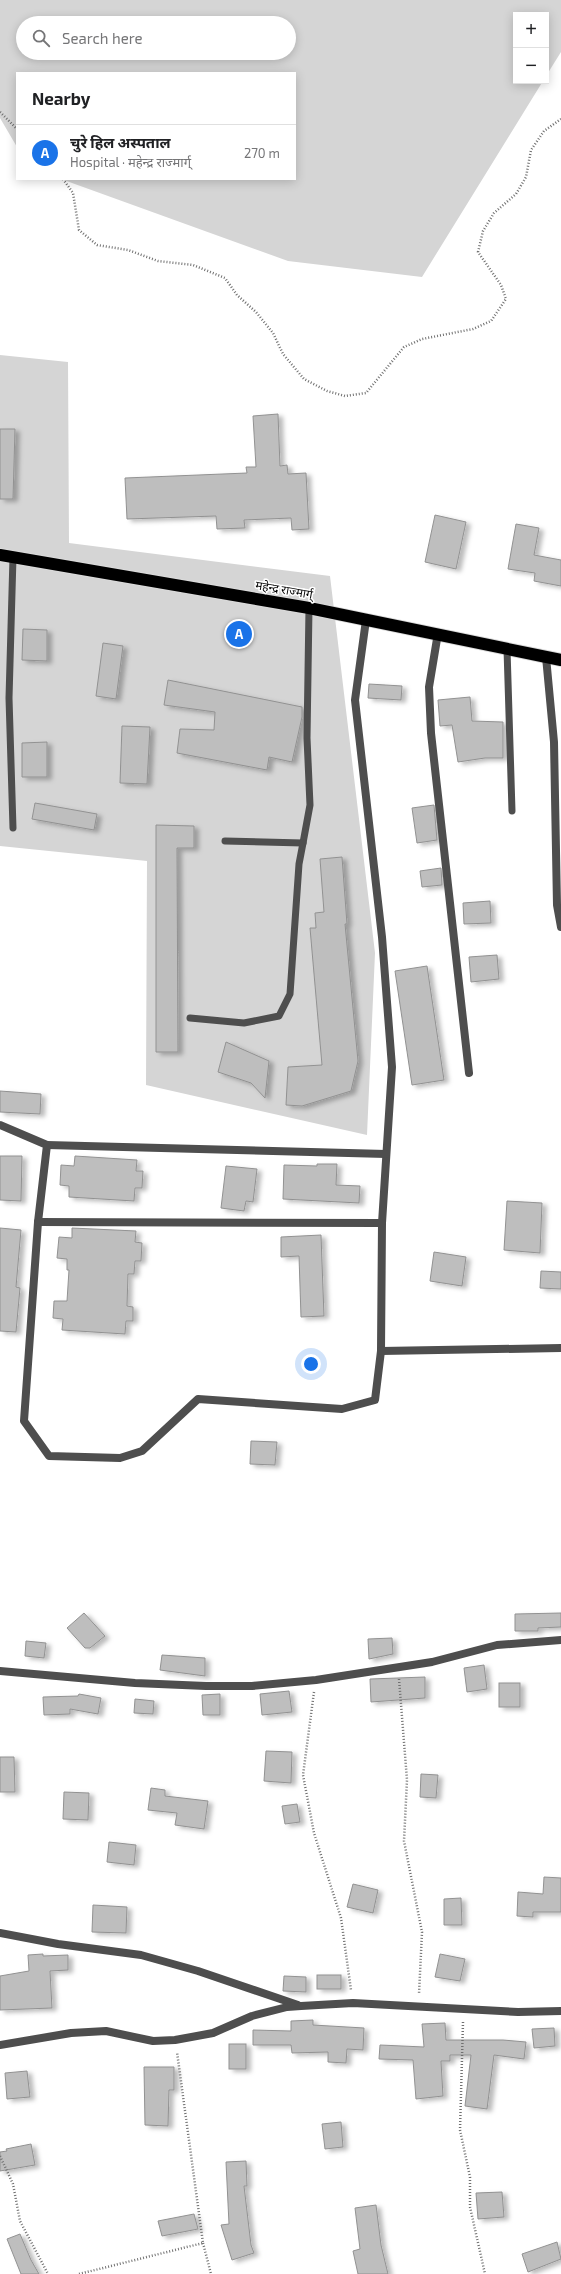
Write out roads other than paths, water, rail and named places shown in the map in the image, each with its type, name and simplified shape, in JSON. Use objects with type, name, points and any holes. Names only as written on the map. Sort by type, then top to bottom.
[{"type":"highway","name":"महेन्द्र राज्मार्ग्","points":[[0,555],[309,608],[438,633],[561,660]]},
{"type":"street","points":[[47,1145],[38,1222],[24,1422],[49,1456],[120,1458],[142,1451],[198,1399],[342,1409],[375,1400],[381,1351],[382,1223],[392,1067],[382,937],[355,700],[366,620]]},
{"type":"street","points":[[438,633],[429,687],[431,733],[469,1073]]},
{"type":"street","points":[[546,657],[554,742],[557,897],[561,928]]},
{"type":"street","points":[[0,1125],[47,1145],[386,1154]]},
{"type":"street","points":[[38,1222],[382,1223]]},
{"type":"street","points":[[381,1351],[561,1348]]},
{"type":"street","points":[[0,1671],[206,1686],[252,1686],[316,1680],[398,1666],[432,1662],[497,1645],[561,1640]]},
{"type":"street","points":[[0,1933],[58,1944],[141,1955],[198,1971],[301,2006]]},
{"type":"street","points":[[0,2044],[71,2033],[106,2031],[153,2041],[175,2040],[213,2033],[252,2016],[287,2007],[353,2003],[518,2012],[561,2012]]},
{"type":"lane","points":[[13,557],[9,698],[13,828]]},
{"type":"lane","points":[[190,1018],[244,1023],[279,1016],[290,994],[299,864],[310,805],[307,738],[309,608]]},
{"type":"lane","points":[[507,649],[512,811]]},
{"type":"lane","points":[[225,841],[303,843]]},
{"type":"place","name":"चुरे हिल अस्पताल","points":[[239,634]]}]
